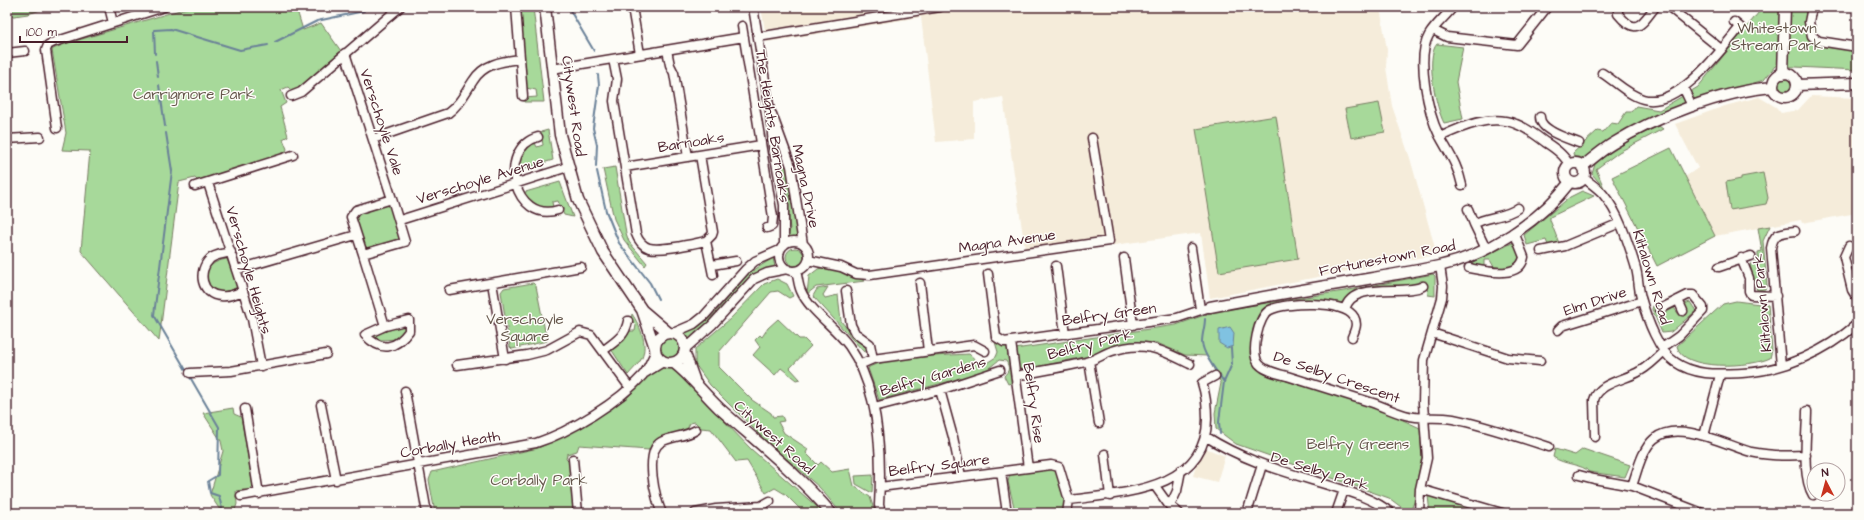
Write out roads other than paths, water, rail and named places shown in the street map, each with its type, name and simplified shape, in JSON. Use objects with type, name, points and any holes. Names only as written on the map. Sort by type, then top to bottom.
[{"type":"street","points":[[109,7],[113,23]]},
{"type":"street","points":[[57,128],[46,50],[48,45],[164,7]]},
{"type":"street","points":[[292,96],[301,92],[400,7]]},
{"type":"street","points":[[516,7],[523,96]]},
{"type":"street","name":"Citywest Road","points":[[545,7],[560,135],[578,200],[603,252],[642,310],[655,351]]},
{"type":"street","points":[[632,7],[640,54]]},
{"type":"street","name":"Magna Drive","points":[[753,7],[770,111],[773,146],[784,205],[782,248]]},
{"type":"street","points":[[758,37],[940,7]]},
{"type":"street","points":[[1453,7],[1433,30],[1425,44],[1424,66],[1430,108],[1440,137],[1455,161],[1462,185]]},
{"type":"street","points":[[1433,30],[1447,37],[1516,45],[1547,7]]},
{"type":"street","points":[[1618,10],[1618,14],[1622,19],[1631,27],[1636,27],[1642,24],[1655,7]]},
{"type":"street","points":[[1669,7],[1721,49]]},
{"type":"street","points":[[1783,74],[1785,7]]},
{"type":"street","points":[[1812,7],[1809,22],[1812,36],[1819,41],[1857,47]]},
{"type":"street","points":[[1602,73],[1635,96],[1652,100],[1662,98],[1683,87],[1707,66],[1740,27],[1734,22]]},
{"type":"street","name":"The Heights, Barnoaks","points":[[742,26],[773,217],[772,226],[767,228]]},
{"type":"street","points":[[552,69],[744,37]]},
{"type":"street","points":[[667,50],[670,65],[674,73],[688,157]]},
{"type":"street","points":[[7,53],[25,51]]},
{"type":"street","name":"Verschoyle Vale","points":[[345,54],[392,199]]},
{"type":"street","points":[[373,139],[448,113],[457,107],[474,79],[485,68],[500,61],[520,59]]},
{"type":"street","points":[[613,59],[617,79],[614,102],[636,234],[638,240],[647,248],[658,249],[706,241],[712,235],[713,232],[700,155]]},
{"type":"street","points":[[1783,74],[1787,74],[1794,78],[1797,85],[1794,92],[1784,97],[1777,94],[1773,87],[1774,80],[1783,74]]},
{"type":"street","points":[[1797,85],[1857,83]]},
{"type":"street","points":[[1683,87],[1692,106]]},
{"type":"street","points":[[1583,166],[1610,144],[1639,128],[1692,106],[1750,90],[1773,87]]},
{"type":"street","name":"Magna Drive","points":[[770,111],[776,123],[791,166],[803,244]]},
{"type":"street","points":[[1440,137],[1468,125],[1500,121],[1518,125],[1536,136],[1556,150],[1569,164]]},
{"type":"street","points":[[1536,136],[1541,121],[1564,139],[1579,144]]},
{"type":"street","points":[[7,140],[40,136]]},
{"type":"street","points":[[538,137],[525,143],[519,152],[513,167],[516,184],[521,198],[533,208],[542,212],[558,210]]},
{"type":"street","name":"Magna Avenue","points":[[808,260],[841,267],[856,274],[870,275],[1109,241],[1092,138]]},
{"type":"street","name":"Barnoaks","points":[[625,167],[761,145]]},
{"type":"street","points":[[195,186],[293,155]]},
{"type":"street","points":[[1578,163],[1583,166],[1585,172],[1584,178],[1577,183],[1570,182],[1566,179],[1564,173],[1569,164],[1578,163]]},
{"type":"street","name":"Verschoyle Avenue","points":[[400,220],[568,167]]},
{"type":"street","name":"Kiltalown Road","points":[[1584,178],[1603,194],[1620,223],[1635,266],[1642,301],[1663,349],[1674,362],[1695,372],[1720,375],[1761,372],[1781,366],[1826,346],[1857,324]]},
{"type":"street","name":"Fortunestown Road","points":[[1205,308],[1440,266],[1486,249],[1514,232],[1550,205],[1570,182]]},
{"type":"street","name":"Verschoyle Heights","points":[[208,183],[252,319],[260,366]]},
{"type":"street","points":[[363,254],[405,242],[400,220],[392,199],[356,210],[351,217],[385,326]]},
{"type":"street","points":[[1474,224],[1479,220],[1513,212],[1518,208]]},
{"type":"street","points":[[1468,209],[1486,249]]},
{"type":"street","points":[[1541,251],[1564,246],[1620,223]]},
{"type":"street","name":"Kiltalown Park","points":[[1781,366],[1776,296],[1770,248],[1773,239],[1779,233],[1795,231]]},
{"type":"street","points":[[1469,268],[1495,272],[1508,272],[1518,268],[1523,262],[1524,257],[1514,232]]},
{"type":"street","points":[[236,270],[356,235]]},
{"type":"street","points":[[706,241],[713,275]]},
{"type":"street","points":[[796,241],[803,244],[808,251],[808,260],[804,267],[796,271],[787,269],[767,272],[754,279],[685,352],[678,362],[663,362],[644,373],[661,336],[694,324],[704,316],[755,261],[796,241]]},
{"type":"street","points":[[1849,246],[1844,257],[1850,286],[1857,298]]},
{"type":"street","points":[[782,248],[780,259],[787,269]]},
{"type":"street","points":[[1192,248],[1205,308]]},
{"type":"street","points":[[231,252],[211,258],[204,268],[202,276],[206,289],[213,294],[230,296],[242,291]]},
{"type":"street","points":[[1719,267],[1741,258],[1751,256]]},
{"type":"street","points":[[1124,258],[1133,325]]},
{"type":"street","points":[[1741,258],[1749,278],[1749,291],[1751,295],[1776,296]]},
{"type":"street","points":[[712,265],[736,261]]},
{"type":"street","points":[[1056,266],[1065,334]]},
{"type":"street","points":[[1419,513],[1420,489],[1428,458],[1424,419],[1424,360],[1442,298],[1443,286],[1440,266]]},
{"type":"street","points":[[449,290],[581,267]]},
{"type":"street","points":[[796,271],[801,291],[806,300],[833,327],[849,347],[859,366],[874,407],[880,487],[879,505],[881,513]]},
{"type":"street","points":[[988,274],[996,337],[1004,342],[1011,342]]},
{"type":"street","points":[[492,283],[505,359]]},
{"type":"street","points":[[920,283],[928,351]]},
{"type":"street","points":[[1352,337],[1356,327],[1356,322],[1354,316],[1345,309],[1346,304],[1352,299],[1370,291],[1393,288],[1418,289],[1423,286]]},
{"type":"street","points":[[846,291],[851,325],[854,332],[870,344],[873,359]]},
{"type":"street","points":[[1595,437],[1594,400],[1596,394],[1608,385],[1640,371],[1679,336],[1703,311],[1703,307],[1693,295],[1688,295],[1660,309]]},
{"type":"street","points":[[1678,300],[1683,311]]},
{"type":"street","name":"Elm Drive","points":[[1558,330],[1562,326],[1642,301]]},
{"type":"street","name":"De Selby Crescent","points":[[1345,309],[1308,303],[1270,310],[1264,315],[1254,348],[1255,359],[1260,366],[1271,371],[1404,415],[1424,419],[1432,417],[1455,420],[1549,446]]},
{"type":"street","name":"Belfry Green","points":[[1011,342],[1177,318],[1205,308]]},
{"type":"street","name":"Citywest Road","points":[[642,310],[671,333]]},
{"type":"street","points":[[409,320],[409,331],[397,344],[385,348],[373,343],[365,335],[385,326],[409,320]]},
{"type":"street","points":[[603,351],[621,338],[626,331],[628,321]]},
{"type":"street","points":[[457,365],[505,359],[547,350],[580,332],[591,335],[630,388]]},
{"type":"street","points":[[671,333],[684,341],[685,352]]},
{"type":"street","points":[[1432,333],[1508,358],[1540,361]]},
{"type":"street","name":"Belfry Rise","points":[[1011,342],[1017,376],[1028,468]]},
{"type":"street","points":[[859,366],[873,359],[974,345],[986,351]]},
{"type":"street","name":"Belfry Park","points":[[1017,376],[1089,361],[1111,351],[1128,346],[1158,348],[1190,364]]},
{"type":"street","points":[[655,351],[663,362]]},
{"type":"street","name":"Citywest Road","points":[[685,352],[696,385]]},
{"type":"street","points":[[190,373],[231,371],[326,354]]},
{"type":"street","points":[[1089,361],[1099,423]]},
{"type":"street","name":"Citywest Road","points":[[674,363],[714,404],[809,488],[831,513]]},
{"type":"street","name":"Belfry Gardens","points":[[874,407],[940,390],[1000,370]]},
{"type":"street","name":"Corbally Heath","points":[[241,496],[336,480],[536,443],[550,439],[600,410],[630,388],[644,373]]},
{"type":"street","points":[[1704,436],[1720,375]]},
{"type":"street","points":[[1069,500],[1110,496],[1155,486],[1187,466],[1198,452],[1205,436],[1207,414],[1206,392],[1202,383],[1215,376]]},
{"type":"street","points":[[940,390],[953,437],[961,476]]},
{"type":"street","points":[[405,391],[427,513]]},
{"type":"street","points":[[321,406],[336,480]]},
{"type":"street","points":[[246,408],[259,494]]},
{"type":"street","points":[[1806,462],[1807,411]]},
{"type":"street","points":[[662,513],[658,506],[651,460],[653,452],[662,442],[690,434],[696,430]]},
{"type":"street","points":[[1632,486],[1646,451],[1654,439],[1668,432],[1704,436],[1751,452],[1780,457],[1806,455]]},
{"type":"street","points":[[1205,436],[1233,453],[1262,465]]},
{"type":"street","points":[[1105,454],[1110,496]]},
{"type":"street","points":[[573,459],[578,513]]},
{"type":"street","name":"Belfry Square","points":[[880,487],[1052,465],[1059,467],[1069,500],[1067,513]]},
{"type":"street","name":"De Selby Park","points":[[1247,513],[1262,465],[1344,490],[1373,502],[1391,513]]},
{"type":"street","points":[[1170,506],[1177,491],[1181,470]]},
{"type":"street","name":"Belfry Square","points":[[1001,472],[1007,513]]},
{"type":"street","points":[[1579,475],[1632,486],[1702,513]]},
{"type":"street","points":[[1155,486],[1170,506],[1179,513]]},
{"type":"street","points":[[1420,489],[1502,513]]},
{"type":"street","points":[[1336,513],[1344,490]]},
{"type":"street","points":[[695,513],[716,509],[761,506],[770,501]]},
{"type":"water","points":[[1230,327],[1234,333],[1233,346],[1227,348],[1219,343],[1219,330]]},
{"type":"waterway","points":[[568,7],[594,51]]},
{"type":"waterway","points":[[275,42],[317,21],[364,11]]},
{"type":"waterway","points":[[155,54],[154,30],[171,29],[240,50],[268,45]]},
{"type":"waterway","points":[[156,61],[158,77]]},
{"type":"waterway","points":[[596,166],[597,145],[593,128],[599,85],[598,75]]},
{"type":"waterway","points":[[159,85],[165,126]]},
{"type":"waterway","points":[[166,133],[172,171],[154,315],[219,427],[218,475],[208,481],[210,493],[219,496],[223,513]]},
{"type":"waterway","points":[[597,171],[606,211],[619,243],[650,283],[658,299]]},
{"type":"waterway","points":[[1205,319],[1202,339],[1203,347],[1224,382],[1219,422],[1220,434]]},
{"type":"waterway","points":[[1224,382],[1232,364],[1231,348]]},
{"type":"park label","name":"Whitestown Stream Park","points":[[1777,36]]},
{"type":"park label","name":"Carrigmore Park","points":[[194,94]]},
{"type":"park label","name":"Verschoyle Square","points":[[525,328]]},
{"type":"park label","name":"Belfry Greens","points":[[1358,444]]},
{"type":"park label","name":"Corbally Park","points":[[539,480]]}]
